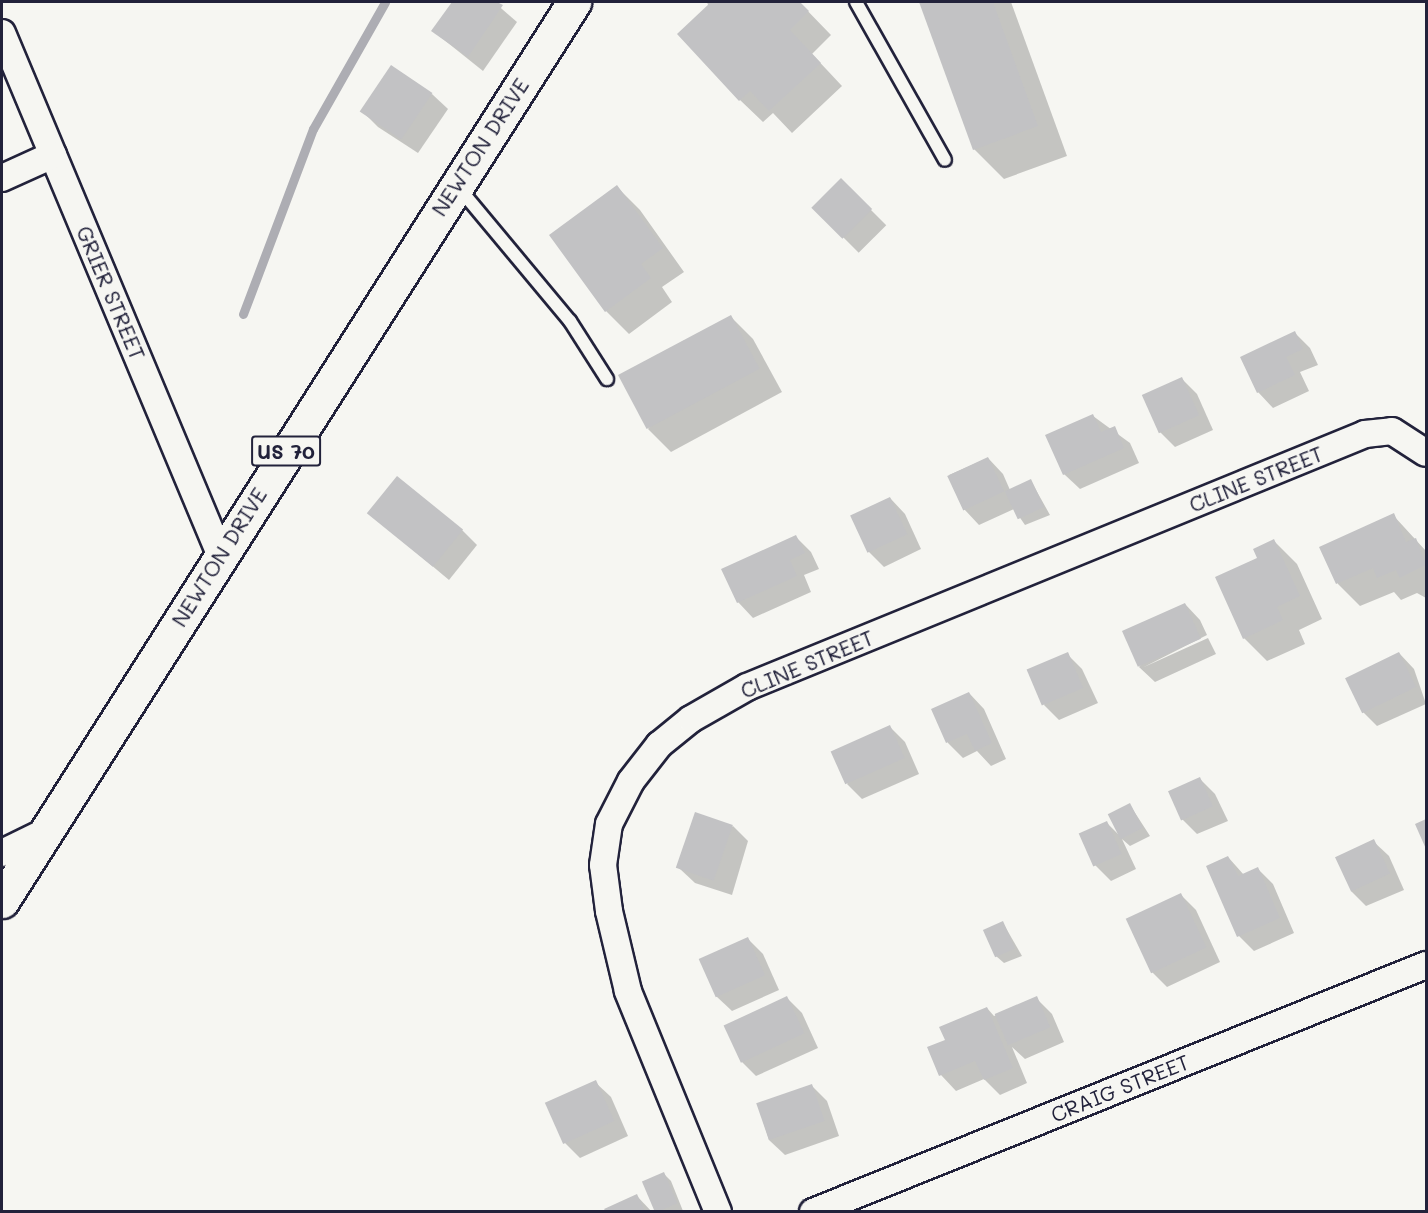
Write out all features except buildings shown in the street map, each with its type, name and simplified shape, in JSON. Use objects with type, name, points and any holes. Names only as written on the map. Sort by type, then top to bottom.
[{"type":"main road","name":"NEWTON DRIVE","points":[[2,901],[220,554],[574,2]]},
{"type":"street","name":"GRIER STREET","points":[[2,33],[220,554]]},
{"type":"street","points":[[2,178],[53,155]]},
{"type":"street","name":"CLINE STREET","points":[[718,1212],[628,990],[609,912],[603,865],[609,824],[632,781],[659,745],[691,719],[747,687],[1365,434],[1392,431],[1426,453]]},
{"type":"street","points":[[2,854],[45,832]]},
{"type":"street","name":"CRAIG STREET","points":[[813,1212],[1426,964]]},
{"type":"lane","points":[[856,2],[945,160]]},
{"type":"lane","points":[[457,184],[570,321],[607,379]]},
{"type":"waterway","points":[[243,314],[313,129],[385,2]]}]
